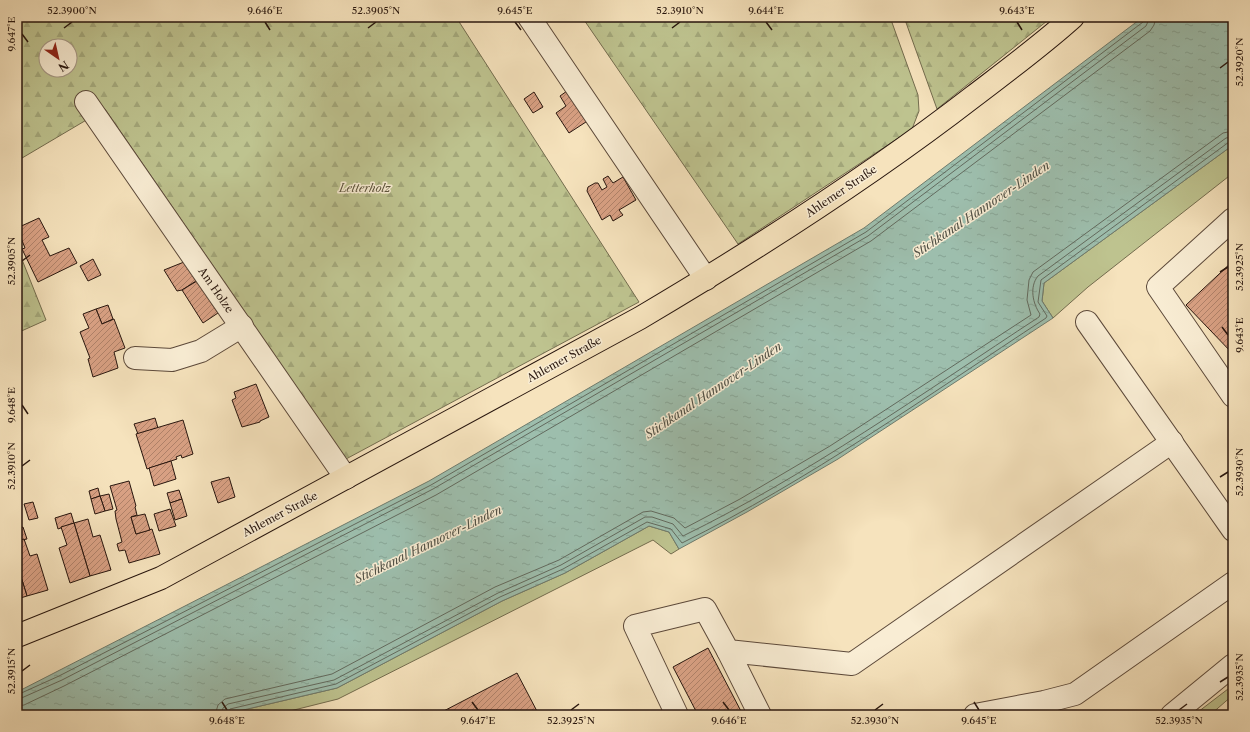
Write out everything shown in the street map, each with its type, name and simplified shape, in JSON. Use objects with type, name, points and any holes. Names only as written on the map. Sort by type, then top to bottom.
[{"type":"main road","name":"Ahlemer Straße","points":[[17,636],[161,578],[640,318],[706,279],[827,201],[936,126],[1048,40],[1073,17]]},
{"type":"street","points":[[529,17],[706,279]]},
{"type":"street","name":"Am Holze","points":[[86,102],[346,478]]},
{"type":"street","points":[[1233,219],[1158,287],[1233,396]]},
{"type":"street","points":[[1087,322],[1233,530]]},
{"type":"street","points":[[135,358],[172,360],[201,351],[242,326]]},
{"type":"street","points":[[728,651],[852,664],[1172,442]]},
{"type":"street","points":[[975,715],[1044,702],[1075,694],[1233,583]]},
{"type":"street","points":[[677,715],[635,626],[705,609],[760,715]]},
{"type":"street","points":[[1172,715],[1233,666]]},
{"type":"green space","name":"Letterholz","points":[[17,17],[456,17],[639,302],[346,459],[105,109],[17,161]]},
{"type":"green space","points":[[582,17],[890,17],[918,95],[919,111],[912,129],[738,244]]},
{"type":"green space","points":[[904,17],[1052,17],[937,109]]},
{"type":"green space","points":[[1233,145],[1233,173],[1088,287],[1053,318],[1042,301],[1044,283]]},
{"type":"green space","points":[[17,247],[46,320],[17,333]]},
{"type":"green space","points":[[649,526],[669,532],[679,549],[671,554],[653,540],[338,699],[274,715],[222,715],[337,688],[502,601],[565,573]]},
{"type":"green space","points":[[1233,687],[1233,695],[1210,715],[1194,715],[1228,689]]},
{"type":"water","name":"Stichkanal Hannover-Linden","points":[[1143,17],[1233,17],[1233,145],[1044,283],[1042,301],[1053,318],[838,459],[747,512],[679,549],[669,532],[649,526],[565,573],[502,601],[337,688],[222,715],[17,715],[17,692],[429,481],[864,228]]},
{"type":"building","points":[[567,91],[589,120],[569,133],[556,113],[566,106],[560,96]]},
{"type":"building","points":[[534,92],[543,107],[533,113],[524,99]]},
{"type":"building","points":[[608,176],[613,183],[623,177],[636,200],[619,210],[623,215],[613,221],[610,215],[602,220],[587,191],[588,187],[595,183],[598,183],[602,190],[607,187],[603,179]]},
{"type":"building","points":[[39,218],[49,237],[42,240],[50,256],[69,248],[77,263],[38,282],[22,249],[25,248],[17,228]]},
{"type":"building","points":[[93,259],[101,275],[88,281],[80,266]]},
{"type":"building","points":[[1233,261],[1233,354],[1186,305]]},
{"type":"building","points":[[184,262],[196,281],[182,290],[177,291],[164,270]]},
{"type":"building","points":[[197,281],[218,313],[203,323],[182,290]]},
{"type":"building","points":[[108,305],[113,319],[102,324],[96,309]]},
{"type":"building","points":[[96,309],[102,324],[114,319],[125,348],[114,352],[118,368],[93,377],[88,359],[90,358],[80,332],[89,328],[83,314]]},
{"type":"building","points":[[256,384],[269,417],[260,422],[242,427],[232,400],[236,398],[234,392]]},
{"type":"building","points":[[155,418],[158,428],[138,434],[134,424]]},
{"type":"building","points":[[183,420],[193,454],[182,458],[181,455],[176,457],[177,459],[147,469],[136,434]]},
{"type":"building","points":[[171,461],[176,479],[154,486],[149,468]]},
{"type":"building","points":[[229,477],[235,497],[218,503],[211,482]]},
{"type":"building","points":[[129,481],[136,506],[137,515],[131,517],[136,534],[152,529],[160,554],[129,563],[125,550],[119,551],[117,544],[122,542],[116,519],[115,511],[117,510],[110,486]]},
{"type":"building","points":[[98,488],[100,496],[91,499],[89,491]]},
{"type":"building","points":[[179,490],[182,499],[170,503],[167,493]]},
{"type":"building","points":[[109,494],[113,509],[105,511],[100,496]]},
{"type":"building","points":[[100,496],[105,511],[95,514],[91,499]]},
{"type":"building","points":[[182,499],[187,516],[175,520],[170,503]]},
{"type":"building","points":[[33,502],[38,518],[29,520],[24,504]]},
{"type":"building","points":[[170,509],[176,526],[159,531],[154,514]]},
{"type":"building","points":[[71,513],[74,523],[58,529],[55,518]]},
{"type":"building","points":[[145,514],[150,530],[136,534],[131,517]]},
{"type":"building","points":[[88,519],[93,537],[100,535],[111,570],[90,576],[74,523]]},
{"type":"building","points":[[74,523],[90,576],[70,583],[59,548],[67,545],[61,527]]},
{"type":"building","points":[[23,527],[27,539],[17,541],[17,529]]},
{"type":"building","points":[[24,539],[30,556],[37,554],[48,590],[27,596],[17,564],[17,541]]},
{"type":"building","points":[[17,564],[27,596],[17,599]]},
{"type":"building","points":[[708,648],[743,715],[698,715],[673,667]]},
{"type":"building","points":[[517,673],[539,715],[436,715]]}]
